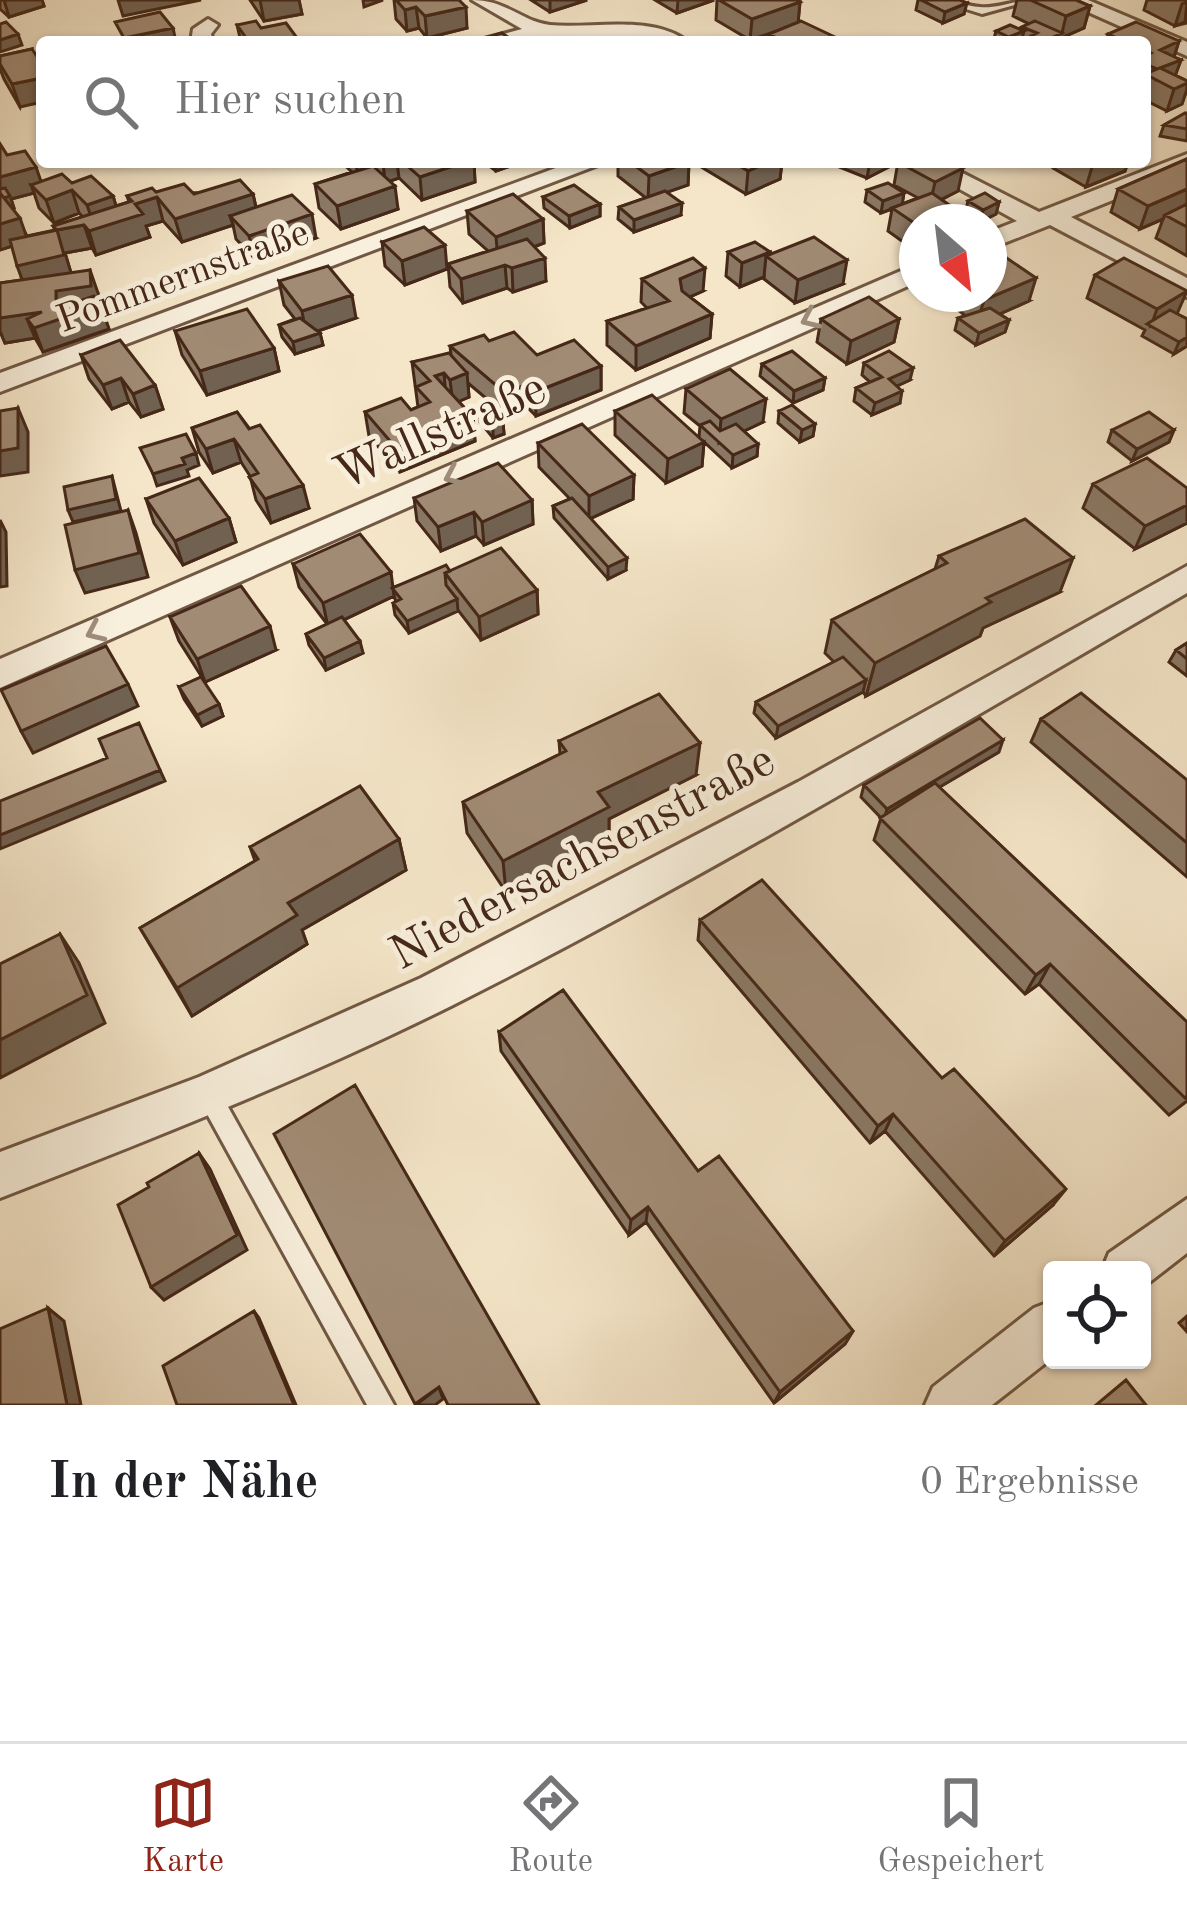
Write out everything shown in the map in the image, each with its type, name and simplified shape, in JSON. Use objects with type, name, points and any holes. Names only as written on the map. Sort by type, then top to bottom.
[{"type":"street","points":[[482,0],[540,30]]},
{"type":"street","points":[[1070,0],[1187,50]]},
{"type":"street","points":[[1094,10],[1122,0]]},
{"type":"street","points":[[512,36],[540,30],[610,30],[644,36]]},
{"type":"street","points":[[1007,233],[1187,161]]},
{"type":"street","name":"Pommernstraße","points":[[0,383],[578,168]]},
{"type":"street","points":[[935,168],[1187,289]]},
{"type":"street","name":"Wallstraße","points":[[0,674],[899,280]]},
{"type":"street","name":"Niedersachsenstraße","points":[[0,1175],[209,1095],[436,992],[811,793],[1187,578]]},
{"type":"street","points":[[1138,1261],[1187,1223]]},
{"type":"street","points":[[951,1405],[1043,1333]]},
{"type":"lane","points":[[942,0],[988,11],[1028,0]]},
{"type":"lane","points":[[209,1095],[381,1405]]},
{"type":"building","points":[[396,0],[459,0],[466,7],[425,16],[416,7],[405,10]]},
{"type":"building","points":[[719,0],[796,0],[800,2],[752,19]]},
{"type":"building","points":[[921,0],[960,0],[967,3],[945,12]]},
{"type":"building","points":[[1030,0],[1076,0],[1090,6],[1066,16]]},
{"type":"building","points":[[160,12],[173,28],[123,36],[115,22]]},
{"type":"building","points":[[256,21],[261,28],[286,23],[296,36],[245,36],[237,25]]},
{"type":"building","points":[[801,21],[833,36],[773,36],[769,34]]},
{"type":"building","points":[[1035,21],[1062,33],[1031,36],[1037,33],[1022,27]]},
{"type":"building","points":[[6,22],[18,34],[0,40],[0,24]]},
{"type":"building","points":[[1136,22],[1179,41],[1160,50],[1181,60],[1160,68],[1187,83],[1174,89],[1151,77],[1157,69],[1151,66],[1151,36],[1108,34]]},
{"type":"building","points":[[1010,25],[1024,31],[1007,36],[996,31]]},
{"type":"building","points":[[32,49],[36,79],[12,84],[0,56]]},
{"type":"building","points":[[1185,113],[1187,129],[1164,125]]},
{"type":"building","points":[[0,144],[7,155],[25,151],[36,167],[0,177]]},
{"type":"building","points":[[1187,159],[1187,189],[1148,206],[1118,189]]},
{"type":"building","points":[[375,168],[395,186],[337,206],[315,184]]},
{"type":"building","points":[[410,168],[447,168],[420,177]]},
{"type":"building","points":[[638,168],[672,168],[649,176]]},
{"type":"building","points":[[909,168],[963,168],[935,182]]},
{"type":"building","points":[[62,174],[72,183],[91,176],[113,196],[87,205],[72,190],[46,200],[31,185]]},
{"type":"building","points":[[240,180],[253,194],[175,219],[157,197],[135,204],[143,214],[89,231],[84,225],[57,230],[53,226],[132,201],[127,196],[152,188],[156,192],[184,184],[194,194]]},
{"type":"building","points":[[888,183],[904,193],[883,201],[867,190]]},
{"type":"building","points":[[574,185],[600,204],[569,216],[543,197]]},
{"type":"building","points":[[665,191],[682,203],[634,220],[619,207]]},
{"type":"building","points":[[0,193],[20,218],[0,224]]},
{"type":"building","points":[[932,193],[948,204],[903,204]]},
{"type":"building","points":[[985,193],[999,202],[973,204],[968,201]]},
{"type":"building","points":[[513,194],[543,219],[496,237],[467,211]]},
{"type":"building","points":[[292,195],[312,214],[249,236],[230,216]]},
{"type":"building","points":[[1187,204],[1187,227],[1165,215]]},
{"type":"building","points":[[424,227],[445,245],[402,261],[382,242]]},
{"type":"building","points":[[57,230],[64,255],[17,266],[10,240]]},
{"type":"building","points":[[814,237],[847,260],[798,280],[766,256]]},
{"type":"building","points":[[527,239],[545,258],[461,279],[448,264]]},
{"type":"building","points":[[755,242],[770,252],[742,263],[728,252]]},
{"type":"building","points":[[693,258],[705,268],[680,279],[682,291],[712,314],[636,346],[607,321],[669,301],[642,279]]},
{"type":"building","points":[[1007,258],[1036,278],[1007,290]]},
{"type":"building","points":[[1124,258],[1187,291],[1157,309],[1095,275]]},
{"type":"building","points":[[328,266],[352,295],[302,311],[279,281]]},
{"type":"building","points":[[90,270],[91,286],[56,291],[56,309],[94,296],[101,305],[34,328],[27,319],[42,312],[0,318],[0,283]]},
{"type":"building","points":[[869,297],[899,319],[851,341],[821,319]]},
{"type":"building","points":[[247,309],[274,348],[200,371],[175,331]]},
{"type":"building","points":[[1170,310],[1187,319],[1187,337],[1179,342],[1147,324]]},
{"type":"building","points":[[996,312],[1009,320],[979,333],[958,318]]},
{"type":"building","points":[[300,318],[320,333],[293,342],[279,325]]},
{"type":"building","points":[[514,332],[537,355],[574,340],[601,366],[535,392],[527,384],[505,393],[450,346]]},
{"type":"building","points":[[120,340],[155,385],[133,394],[121,378],[103,385],[81,355]]},
{"type":"building","points":[[792,351],[825,378],[794,391],[762,364]]},
{"type":"building","points":[[889,351],[913,368],[889,379],[902,391],[875,403],[856,388],[882,377],[864,363]]},
{"type":"building","points":[[449,353],[467,373],[450,380],[444,373],[435,376],[473,417],[396,448],[365,412],[401,398],[411,410],[430,402],[416,387],[430,381],[412,362]]},
{"type":"building","points":[[730,369],[766,399],[721,419],[686,389]]},
{"type":"building","points":[[652,395],[704,442],[668,459],[615,411]]},
{"type":"building","points":[[792,405],[815,424],[802,430],[779,411]]},
{"type":"building","points":[[490,406],[503,422],[493,426],[479,410]]},
{"type":"building","points":[[18,408],[18,448],[0,451],[0,411]]},
{"type":"building","points":[[237,412],[249,429],[260,425],[303,485],[265,499],[249,477],[258,473],[234,439],[206,449],[192,428]]},
{"type":"building","points":[[1149,412],[1174,430],[1137,449],[1112,430]]},
{"type":"building","points":[[710,421],[720,431],[736,424],[758,444],[733,455],[700,425]]},
{"type":"building","points":[[582,424],[634,475],[589,496],[538,443]]},
{"type":"building","points":[[186,434],[196,453],[182,458],[185,464],[153,474],[140,448]]},
{"type":"building","points":[[1147,458],[1187,488],[1187,505],[1145,526],[1093,484]]},
{"type":"building","points":[[498,463],[532,500],[482,522],[474,512],[438,527],[414,498]]},
{"type":"building","points":[[112,476],[116,499],[68,510],[64,487]]},
{"type":"building","points":[[199,478],[229,518],[175,541],[146,499]]},
{"type":"building","points":[[572,498],[627,558],[608,567],[553,506]]},
{"type":"building","points":[[128,510],[139,553],[75,570],[65,525]]},
{"type":"building","points":[[1025,519],[1073,558],[986,598],[991,602],[875,663],[832,620],[947,563],[939,556]]},
{"type":"building","points":[[360,534],[391,572],[323,603],[293,564]]},
{"type":"building","points":[[501,548],[537,590],[479,617],[445,573]]},
{"type":"building","points":[[446,565],[450,571],[445,573],[446,585],[457,599],[407,621],[393,603],[401,599],[392,588]]},
{"type":"building","points":[[241,586],[270,626],[197,659],[170,617]]},
{"type":"building","points":[[342,617],[360,641],[324,658],[306,634]]},
{"type":"building","points":[[106,646],[128,684],[21,731],[1,690]]},
{"type":"building","points":[[843,657],[866,680],[778,726],[756,702]]},
{"type":"building","points":[[201,677],[219,704],[197,715],[179,687]]},
{"type":"building","points":[[1081,693],[1187,780],[1187,843],[1041,719]]},
{"type":"building","points":[[659,694],[700,743],[598,792],[609,807],[503,861],[463,802],[566,751],[559,741]]},
{"type":"building","points":[[980,718],[1003,740],[887,809],[864,785]]},
{"type":"building","points":[[139,723],[160,770],[0,835],[0,801],[107,758],[99,739]]},
{"type":"building","points":[[935,783],[1187,1022],[1185,1098],[1050,964],[1036,975],[880,818]]},
{"type":"building","points":[[360,786],[399,839],[288,903],[297,915],[177,988],[140,928],[258,859],[250,847]]},
{"type":"building","points":[[762,880],[942,1078],[954,1069],[1066,1189],[1005,1241],[893,1114],[878,1126],[700,920]]},
{"type":"building","points":[[60,934],[87,995],[0,1040],[0,964]]},
{"type":"building","points":[[563,990],[698,1171],[719,1156],[853,1331],[780,1392],[648,1207],[631,1220],[499,1032]]},
{"type":"building","points":[[355,1085],[539,1405],[448,1405],[439,1387],[415,1404],[274,1134]]},
{"type":"building","points":[[199,1153],[237,1235],[151,1287],[118,1205]]},
{"type":"building","points":[[48,1308],[67,1405],[0,1405],[0,1329]]},
{"type":"building","points":[[254,1311],[294,1405],[177,1405],[163,1366]]},
{"type":"building","points":[[1126,1380],[1146,1405],[1096,1405]]}]
